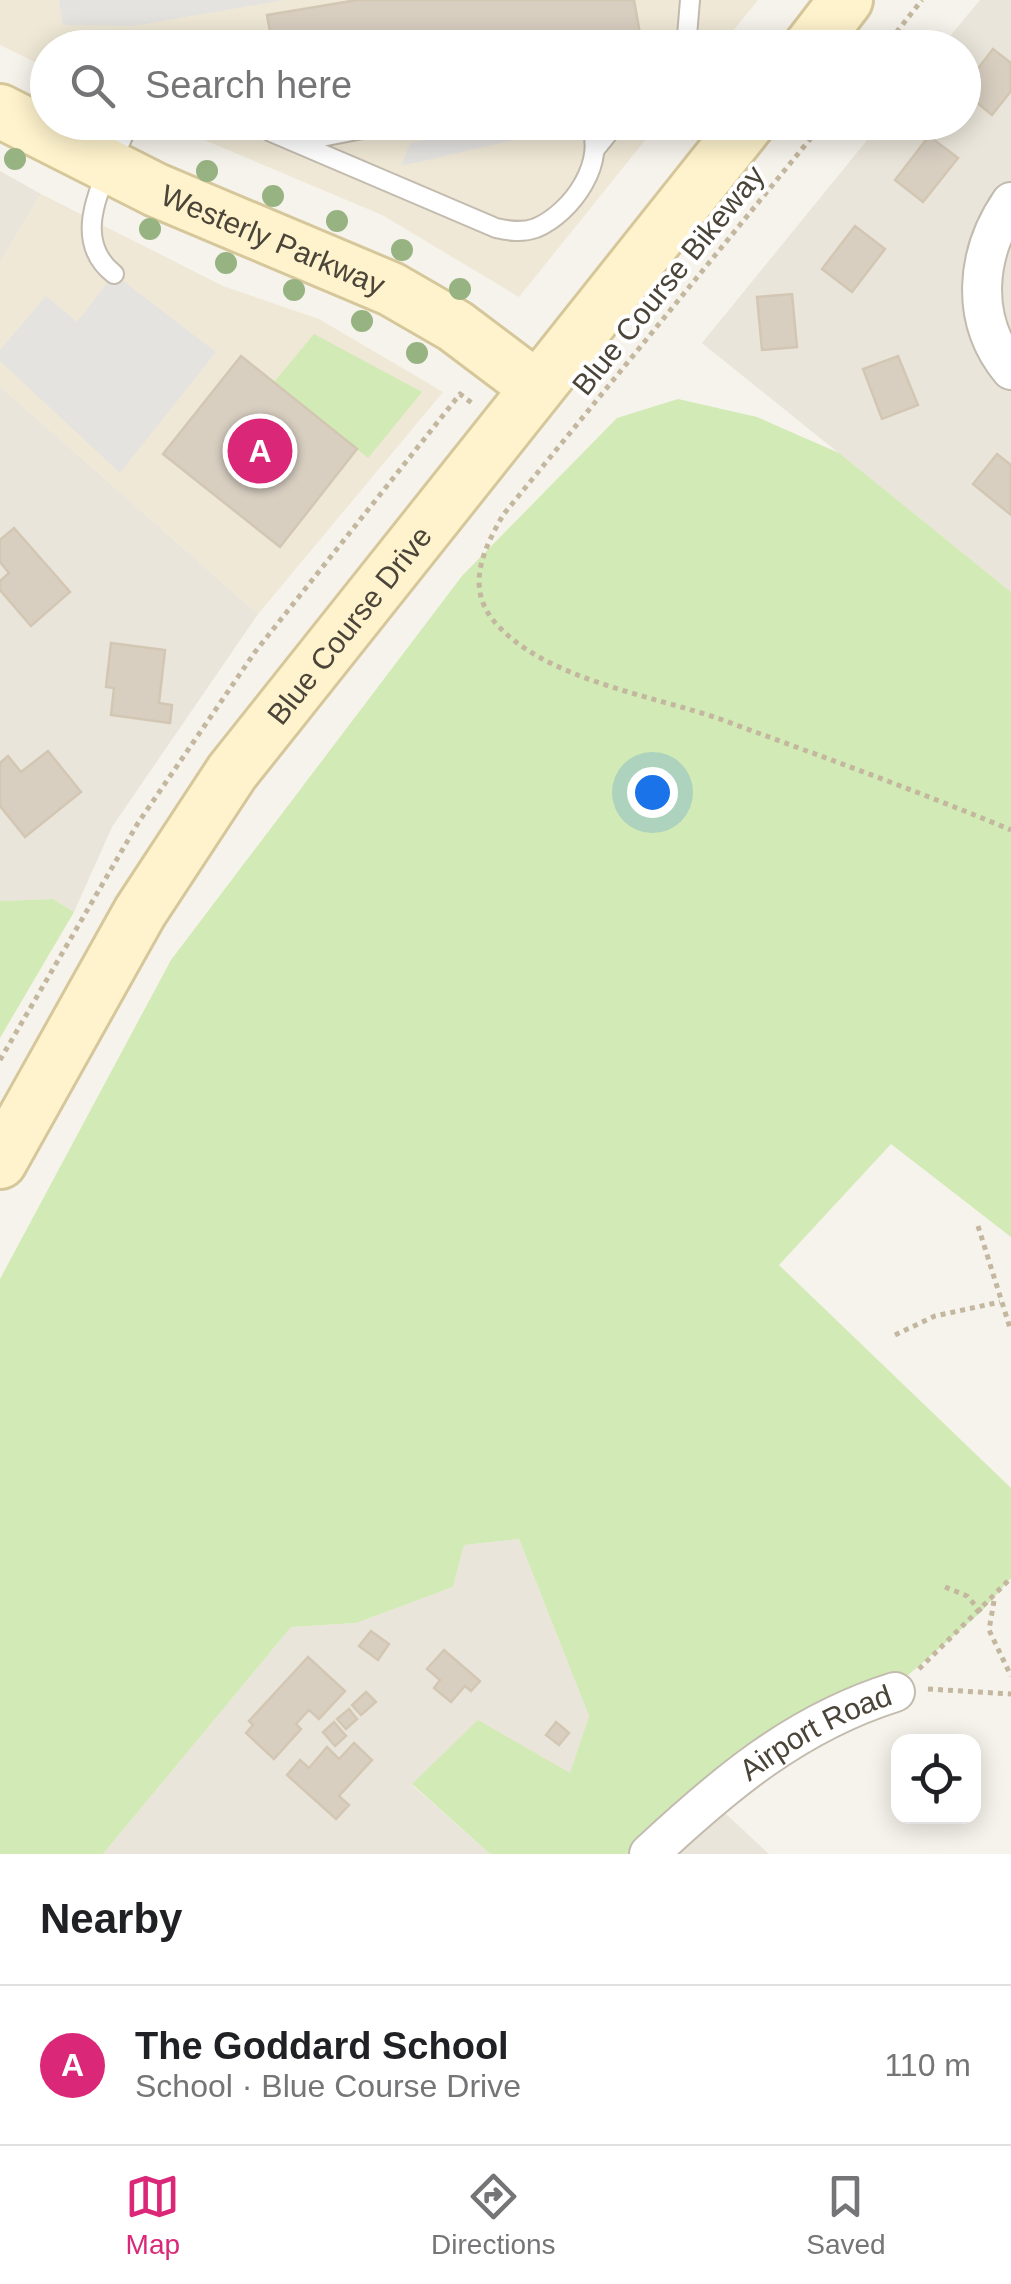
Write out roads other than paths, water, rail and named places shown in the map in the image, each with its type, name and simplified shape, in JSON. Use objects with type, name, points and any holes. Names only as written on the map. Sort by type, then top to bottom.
[{"type":"main road","points":[[823,30],[846,0]]},
{"type":"main road","name":"Westerly Parkway","points":[[0,111],[30,120]]},
{"type":"main road","name":"Blue Course Drive","points":[[0,1162],[140,912],[232,772],[735,140]]},
{"type":"main road","name":"Westerly Parkway","points":[[120,146],[455,326],[536,387]]},
{"type":"street","points":[[1011,202],[988,243],[981,293],[993,340],[1011,370]]},
{"type":"street","name":"Airport Road","points":[[650,1854],[709,1798],[780,1743],[852,1705],[895,1692]]},
{"type":"lane","points":[[688,30],[690,0]]},
{"type":"lane","points":[[292,140],[496,228],[516,232],[535,228],[572,200],[603,140]]},
{"type":"lane","points":[[295,142],[305,140]]},
{"type":"lane","points":[[594,140],[596,148]]},
{"type":"lane","points":[[114,274],[93,251],[89,236],[92,215],[120,146]]},
{"type":"place","name":"The Goddard School","points":[[260,451]]}]
